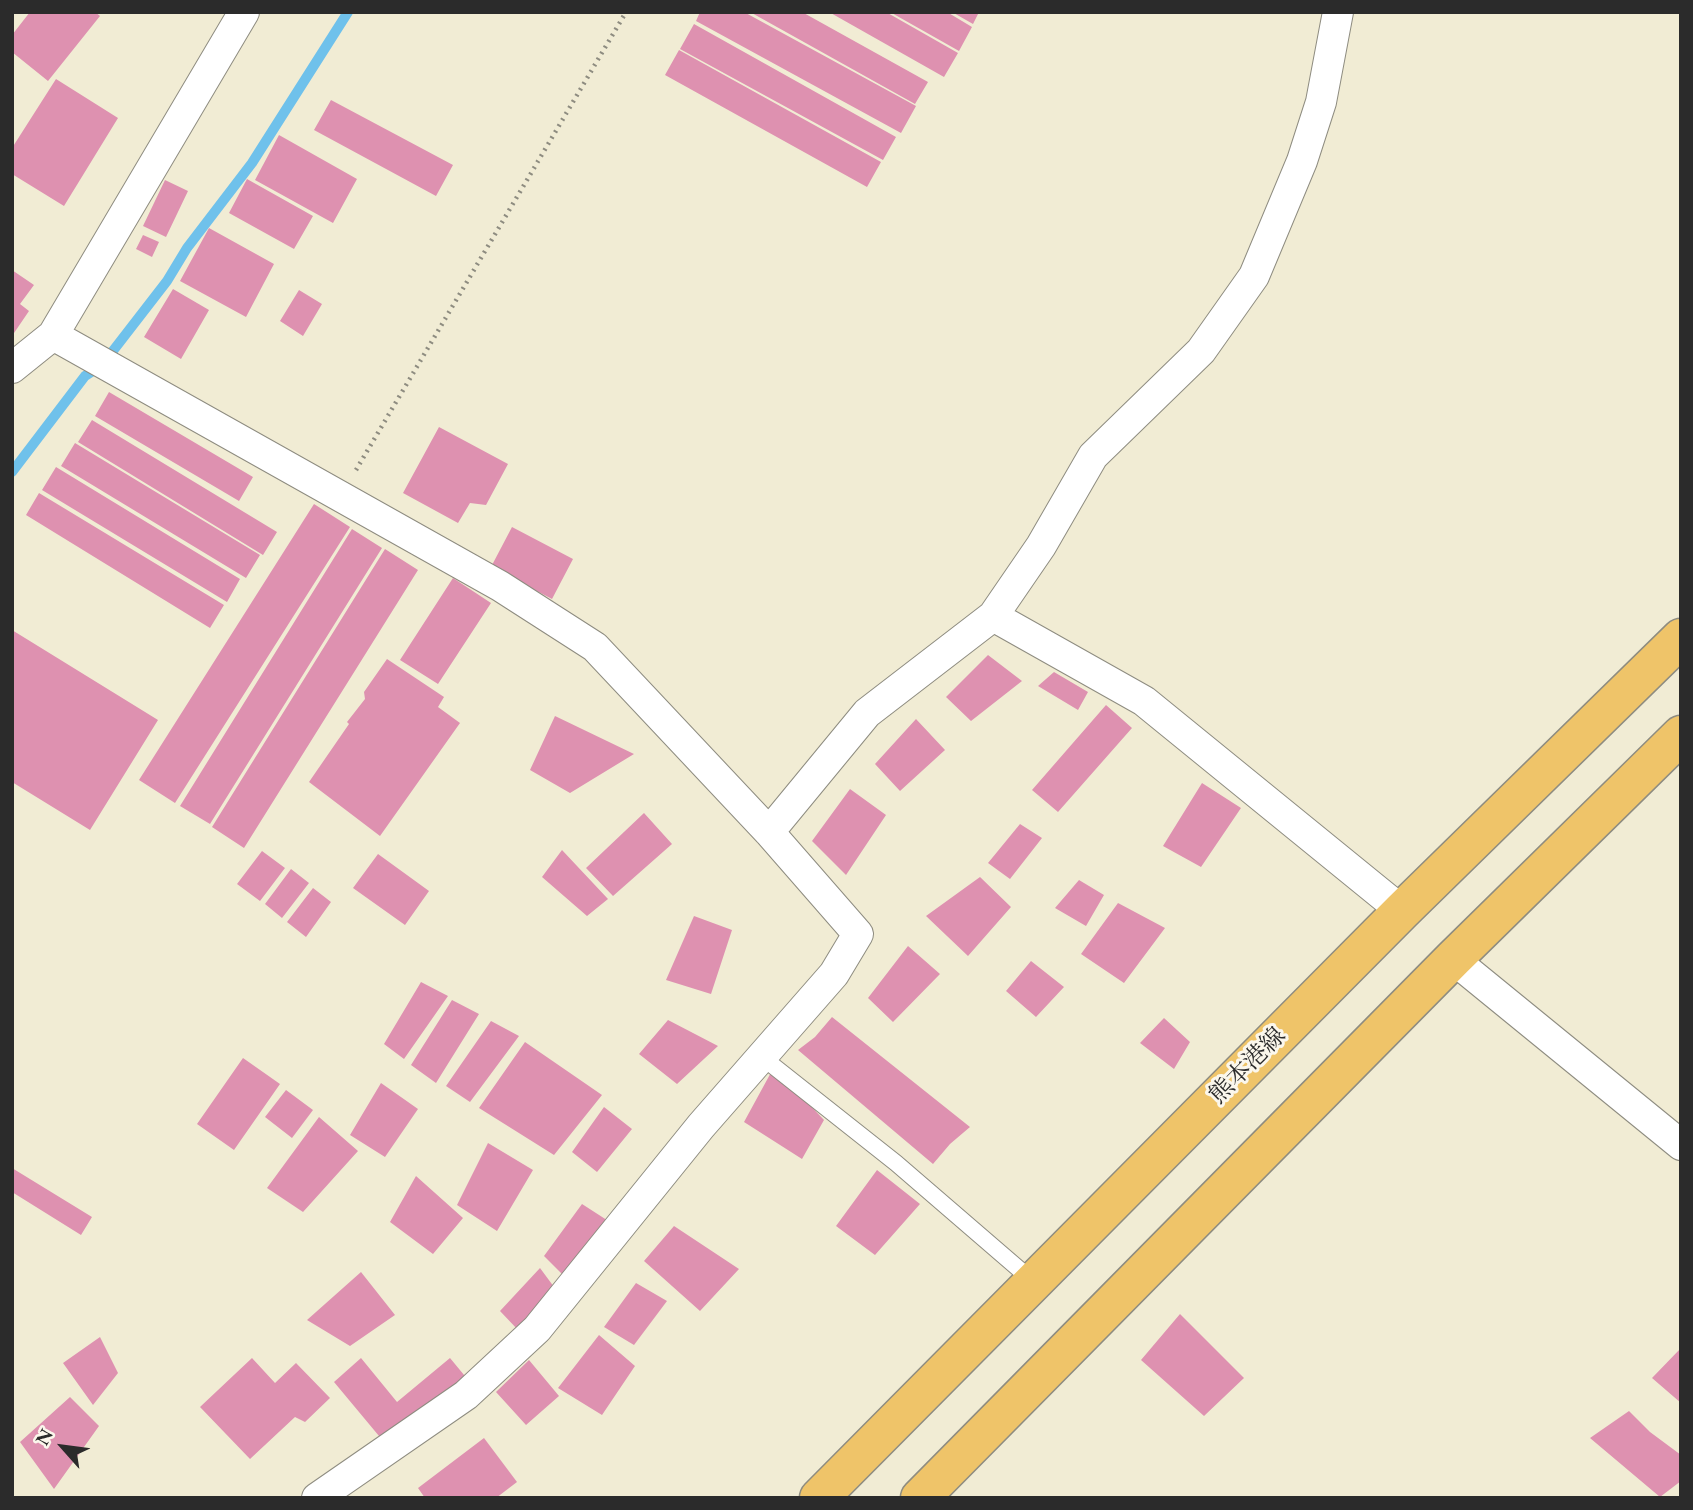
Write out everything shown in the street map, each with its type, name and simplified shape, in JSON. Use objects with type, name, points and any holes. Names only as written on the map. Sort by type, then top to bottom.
[{"type":"main road","name":"熊本港線","points":[[819,1498],[1402,911],[1681,638]]},
{"type":"main road","points":[[920,1498],[1453,959],[1681,734]]},
{"type":"street","points":[[12,368],[53,335],[244,12]]},
{"type":"street","points":[[769,832],[867,713],[993,616],[1041,546],[1093,456],[1201,351],[1254,276],[1303,161],[1321,102],[1338,12]]},
{"type":"street","points":[[53,335],[500,586],[595,647],[769,832],[858,934],[834,974],[701,1126],[537,1329],[467,1395],[317,1498]]},
{"type":"street","points":[[993,616],[1144,701],[1402,911]]},
{"type":"street","points":[[1453,959],[1681,1145]]},
{"type":"lane","points":[[762,1057],[896,1163],[1034,1282]]},
{"type":"path","points":[[340,498],[626,12]]},
{"type":"building","points":[[30,12],[95,12],[100,16],[48,81],[12,52],[12,35]]},
{"type":"building","points":[[700,12],[744,12],[916,106],[901,133],[696,21]]},
{"type":"building","points":[[750,12],[802,12],[928,82],[915,104]]},
{"type":"building","points":[[829,12],[886,12],[958,53],[944,77]]},
{"type":"building","points":[[890,12],[947,12],[972,27],[959,51]]},
{"type":"building","points":[[952,12],[979,12],[973,24]]},
{"type":"building","points":[[694,24],[896,137],[883,160],[680,49]]},
{"type":"building","points":[[679,50],[881,162],[867,187],[665,75]]},
{"type":"building","points":[[56,79],[118,118],[64,206],[12,174],[12,148]]},
{"type":"building","points":[[331,100],[453,165],[436,196],[314,130]]},
{"type":"building","points":[[279,135],[357,179],[333,223],[255,180]]},
{"type":"building","points":[[247,179],[313,216],[294,249],[229,213]]},
{"type":"building","points":[[165,180],[188,191],[166,237],[143,226]]},
{"type":"building","points":[[209,228],[274,264],[246,317],[180,281]]},
{"type":"building","points":[[143,235],[159,242],[152,257],[136,249]]},
{"type":"building","points":[[12,270],[34,285],[20,304],[29,311],[12,336]]},
{"type":"building","points":[[173,289],[209,310],[181,359],[144,337]]},
{"type":"building","points":[[299,290],[322,304],[303,336],[280,321]]},
{"type":"building","points":[[109,392],[253,477],[239,501],[95,416]]},
{"type":"building","points":[[92,420],[277,532],[263,555],[78,442]]},
{"type":"building","points":[[439,427],[508,464],[486,505],[470,503],[458,523],[403,493]]},
{"type":"building","points":[[75,443],[260,555],[246,578],[61,466]]},
{"type":"building","points":[[56,467],[240,579],[227,602],[42,490]]},
{"type":"building","points":[[39,493],[224,605],[210,628],[26,515]]},
{"type":"building","points":[[314,504],[350,527],[175,803],[139,780]]},
{"type":"building","points":[[512,527],[573,559],[552,599],[491,567]]},
{"type":"building","points":[[352,529],[382,548],[210,824],[180,806]]},
{"type":"building","points":[[385,549],[418,570],[244,848],[212,827]]},
{"type":"building","points":[[453,578],[491,603],[438,684],[400,660]]},
{"type":"building","points":[[12,630],[158,720],[90,830],[12,782]]},
{"type":"building","points":[[988,655],[1022,681],[971,721],[946,697]]},
{"type":"building","points":[[387,659],[444,697],[438,707],[460,723],[380,836],[309,782],[365,699],[364,692]]},
{"type":"building","points":[[1054,672],[1088,692],[1078,710],[1038,686]]},
{"type":"building","points":[[1106,705],[1132,728],[1058,812],[1032,790]]},
{"type":"building","points":[[555,716],[634,754],[570,793],[530,770]]},
{"type":"building","points":[[916,719],[945,750],[900,791],[875,764]]},
{"type":"building","points":[[1202,783],[1241,808],[1201,867],[1163,846]]},
{"type":"building","points":[[850,789],[886,815],[846,875],[812,841]]},
{"type":"building","points":[[644,813],[672,844],[613,896],[586,868]]},
{"type":"building","points":[[1020,824],[1042,838],[1010,879],[988,863]]},
{"type":"building","points":[[562,850],[608,899],[587,916],[542,877]]},
{"type":"building","points":[[262,851],[285,868],[260,901],[237,884]]},
{"type":"building","points":[[378,854],[429,891],[405,925],[353,888]]},
{"type":"building","points":[[291,869],[309,883],[282,918],[265,904]]},
{"type":"building","points":[[980,877],[1011,907],[968,956],[926,916]]},
{"type":"building","points":[[1079,880],[1104,895],[1086,926],[1055,908]]},
{"type":"building","points":[[313,888],[331,902],[306,937],[287,922]]},
{"type":"building","points":[[1118,903],[1165,928],[1124,983],[1081,954]]},
{"type":"building","points":[[694,916],[732,930],[711,994],[666,980]]},
{"type":"building","points":[[908,946],[940,974],[893,1022],[868,998]]},
{"type":"building","points":[[1031,961],[1064,987],[1036,1017],[1006,991]]},
{"type":"building","points":[[421,982],[448,996],[404,1059],[384,1044]]},
{"type":"building","points":[[452,1000],[479,1014],[436,1083],[411,1065]]},
{"type":"building","points":[[832,1017],[970,1127],[950,1144],[933,1164],[798,1050],[815,1037]]},
{"type":"building","points":[[1164,1018],[1190,1042],[1174,1069],[1140,1043]]},
{"type":"building","points":[[668,1020],[718,1046],[677,1084],[639,1054]]},
{"type":"building","points":[[491,1021],[519,1036],[470,1102],[446,1086]]},
{"type":"building","points":[[525,1042],[602,1095],[554,1155],[479,1108]]},
{"type":"building","points":[[243,1058],[280,1084],[234,1150],[197,1124]]},
{"type":"building","points":[[774,1067],[824,1120],[802,1159],[744,1122]]},
{"type":"building","points":[[381,1083],[418,1109],[385,1157],[350,1135]]},
{"type":"building","points":[[286,1090],[313,1110],[292,1138],[265,1117]]},
{"type":"building","points":[[604,1107],[632,1129],[597,1172],[572,1152]]},
{"type":"building","points":[[319,1117],[358,1151],[303,1212],[267,1188]]},
{"type":"building","points":[[488,1143],[533,1170],[497,1231],[457,1205]]},
{"type":"building","points":[[12,1168],[92,1217],[81,1235],[12,1192]]},
{"type":"building","points":[[877,1170],[920,1204],[875,1255],[836,1226]]},
{"type":"building","points":[[416,1176],[463,1218],[433,1254],[390,1222]]},
{"type":"building","points":[[582,1204],[613,1224],[567,1279],[544,1256]]},
{"type":"building","points":[[674,1226],[739,1269],[700,1311],[644,1261]]},
{"type":"building","points":[[540,1268],[557,1291],[519,1331],[500,1311]]},
{"type":"building","points":[[361,1272],[395,1315],[350,1346],[307,1320]]},
{"type":"building","points":[[636,1283],[667,1301],[634,1345],[604,1327]]},
{"type":"building","points":[[1180,1314],[1244,1378],[1204,1416],[1141,1360]]},
{"type":"building","points":[[599,1335],[635,1366],[602,1415],[558,1388]]},
{"type":"building","points":[[100,1337],[118,1373],[93,1405],[63,1363]]},
{"type":"building","points":[[1681,1348],[1681,1403],[1652,1378]]},
{"type":"building","points":[[252,1358],[275,1383],[296,1363],[330,1398],[305,1422],[295,1417],[250,1459],[200,1407]]},
{"type":"building","points":[[361,1358],[397,1402],[450,1358],[469,1381],[389,1448],[334,1382]]},
{"type":"building","points":[[529,1360],[559,1396],[526,1425],[496,1392]]},
{"type":"building","points":[[70,1397],[99,1426],[54,1489],[20,1442]]},
{"type":"building","points":[[1629,1411],[1650,1432],[1681,1455],[1681,1481],[1660,1497],[1590,1438]]},
{"type":"building","points":[[484,1438],[517,1482],[496,1498],[425,1498],[418,1488]]},
{"type":"waterway","points":[[12,472],[85,376],[102,365],[167,281],[187,248],[252,163],[348,12]]}]
